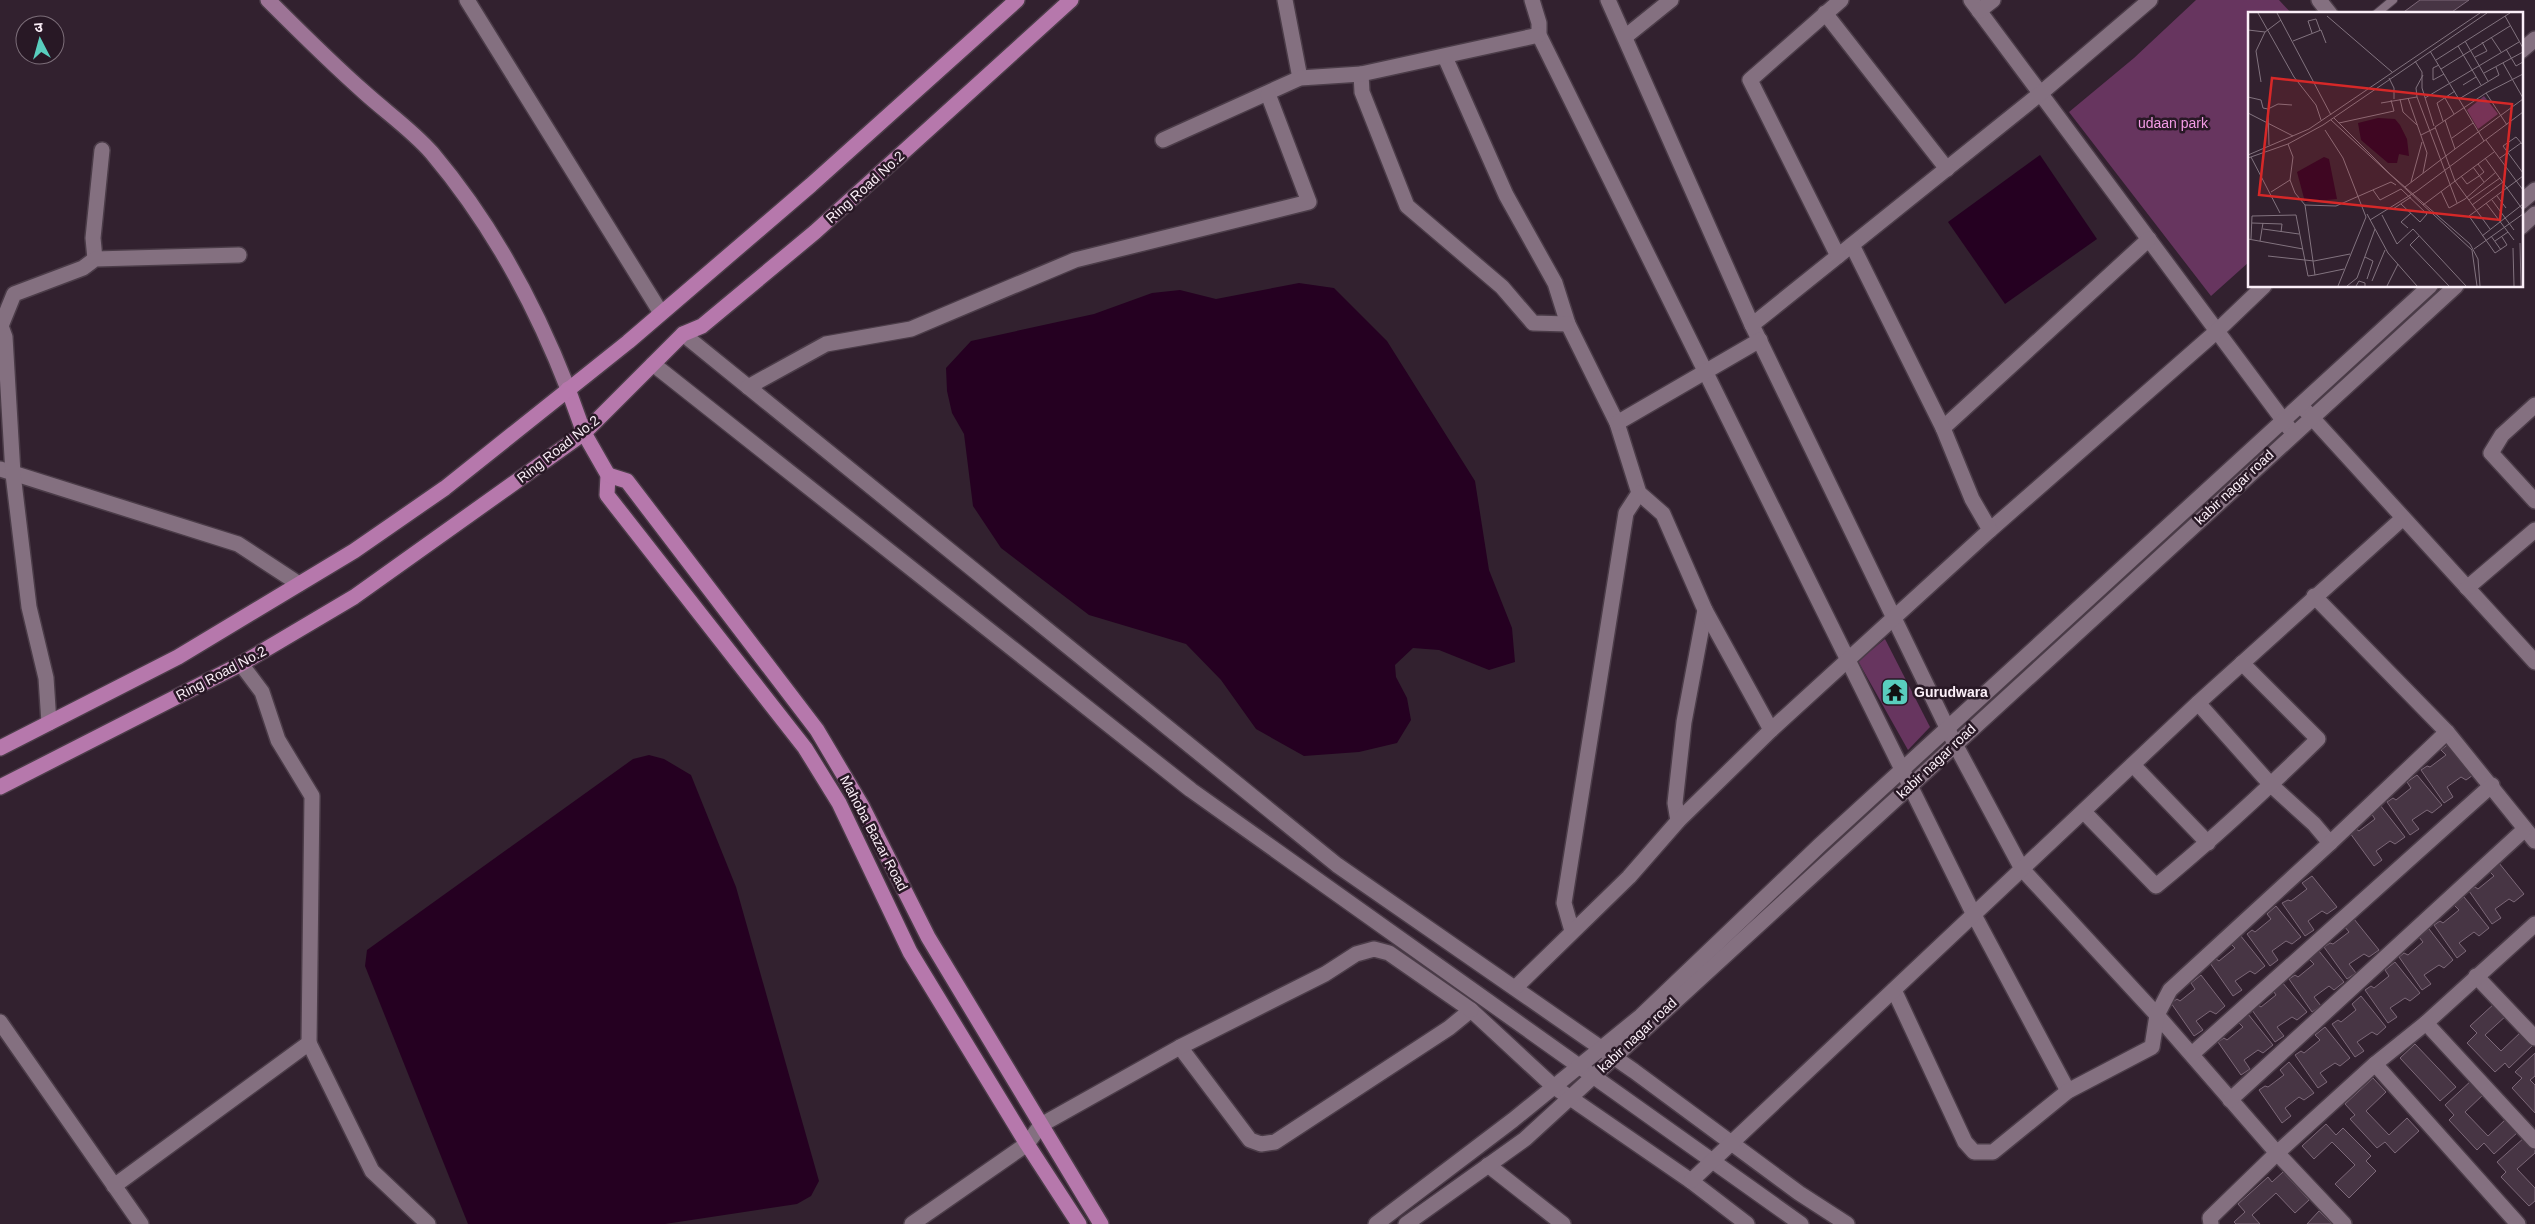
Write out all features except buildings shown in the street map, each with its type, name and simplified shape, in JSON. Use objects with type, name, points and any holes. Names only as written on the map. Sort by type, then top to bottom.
[{"type":"main road","points":[[0,748],[178,657],[354,551],[445,488],[661,313],[811,185],[1017,0]]},
{"type":"main road","name":"Ring Road No.2","points":[[0,787],[241,664],[354,597],[584,433],[683,334],[702,326],[816,232],[1071,0]]},
{"type":"main road","name":"Mahoba Bazar Road","points":[[568,389],[584,433],[608,475],[607,495],[805,748],[856,837],[910,952],[1026,1144],[1079,1224]]},
{"type":"main road","name":"Mahoba Bazar Road","points":[[608,475],[627,481],[805,714],[832,755],[873,828],[928,937],[1101,1224]]},
{"type":"main road","points":[[856,837],[873,828]]},
{"type":"street","points":[[268,0],[334,66],[431,152],[487,226],[519,280],[554,353],[568,389]]},
{"type":"street","points":[[467,0],[661,313]]},
{"type":"street","points":[[1285,0],[1300,78]]},
{"type":"street","points":[[1532,0],[1539,23],[1539,35],[1911,784],[1973,913],[2068,1091]]},
{"type":"street","points":[[1608,0],[1752,325],[1947,728],[2022,869],[2157,1015],[2277,1153],[2344,1224]]},
{"type":"street","points":[[1625,37],[1671,0]]},
{"type":"street","points":[[1838,256],[1750,80],[1841,0]]},
{"type":"street","points":[[1993,0],[1975,5],[2293,433]]},
{"type":"street","points":[[1752,325],[2041,93],[2150,0]]},
{"type":"street","points":[[2319,0],[2328,12]]},
{"type":"street","points":[[1826,13],[1947,169]]},
{"type":"street","points":[[1163,140],[1300,78],[1360,74],[1444,58],[1539,35]]},
{"type":"street","points":[[2522,50],[2535,39]]},
{"type":"street","points":[[1444,58],[1506,196],[1555,283],[1568,324],[1617,422],[1639,493],[1663,514],[1705,610],[1771,730]]},
{"type":"street","points":[[1360,74],[1362,92],[1407,206],[1502,287],[1534,322],[1568,324]]},
{"type":"street","points":[[748,387],[826,344],[911,328],[1075,260],[1309,202],[1268,94]]},
{"type":"street","points":[[95,259],[93,238],[102,150]]},
{"type":"street","points":[[2522,201],[2535,190]]},
{"type":"street","points":[[2522,226],[2535,214]]},
{"type":"street","points":[[1943,428],[2149,238]]},
{"type":"street","points":[[1852,245],[1943,428],[1972,500],[1990,530]]},
{"type":"street","points":[[49,723],[46,678],[29,607],[6,472],[5,337],[0,326],[14,294],[83,268],[95,259],[239,255]]},
{"type":"street","points":[[1515,988],[1629,877],[1678,820],[1771,730],[1990,530],[2217,330],[2262,288]]},
{"type":"street","points":[[1376,1224],[1471,1153],[1641,1016],[1903,768],[2428,288]]},
{"type":"street","name":"kabir nagar road","points":[[1406,1224],[1525,1139],[1568,1097],[2454,288]]},
{"type":"street","points":[[683,334],[1337,865],[1614,1057],[1799,1193],[1847,1224]]},
{"type":"street","points":[[1617,422],[1760,340]]},
{"type":"street","points":[[653,364],[1191,790],[1801,1224]]},
{"type":"street","points":[[2301,405],[2535,662]]},
{"type":"street","points":[[2535,405],[2502,435],[2492,453],[2535,501]]},
{"type":"street","points":[[6,472],[238,544],[299,584]]},
{"type":"street","points":[[1572,931],[1564,903],[1626,513],[1639,493]]},
{"type":"street","points":[[1691,1180],[2198,703],[2314,596],[2403,518]]},
{"type":"street","points":[[2467,588],[2535,530]]},
{"type":"street","points":[[2314,596],[2447,732],[2492,785],[2535,841]]},
{"type":"street","points":[[1678,820],[1674,803],[1684,722],[1705,610]]},
{"type":"street","points":[[2084,812],[2156,886],[2208,844],[2271,785],[2318,739],[2242,663]]},
{"type":"street","points":[[241,664],[262,692],[278,740],[312,796],[309,1043],[372,1171],[428,1224]]},
{"type":"street","points":[[2198,703],[2271,785],[2314,824],[2330,843]]},
{"type":"street","points":[[1894,990],[1965,1142],[1974,1152],[1993,1152],[2068,1091],[2152,1047],[2157,1015],[2170,990],[2447,732]]},
{"type":"street","points":[[2134,765],[2208,844]]},
{"type":"street","points":[[2192,1054],[2492,785]]},
{"type":"street","points":[[2230,1100],[2525,829]]},
{"type":"street","points":[[2211,1224],[2210,1218],[2277,1153],[2375,1064],[2426,1023],[2535,924]]},
{"type":"street","points":[[912,1224],[1026,1144],[1041,1125],[1180,1047],[1325,974],[1356,954],[1374,949],[1389,953],[1471,1010],[1553,1086],[1691,1180],[1747,1224]]},
{"type":"street","points":[[2476,976],[2535,1038]]},
{"type":"street","points":[[1180,1047],[1250,1140],[1261,1144],[1275,1142],[1449,1028],[1471,1010]]},
{"type":"street","points":[[0,1022],[141,1224]]},
{"type":"street","points":[[2426,1023],[2535,1141]]},
{"type":"street","points":[[114,1186],[309,1043]]},
{"type":"street","points":[[2375,1064],[2518,1224]]},
{"type":"street","points":[[1488,1165],[1563,1224]]},
{"type":"lane","points":[[2378,12],[2393,0]]},
{"type":"green space","name":"udaan park","points":[[2196,0],[2279,0],[2290,12],[2248,12],[2248,263],[2211,296],[2069,112],[2134,58]]},
{"type":"green space","points":[[1885,639],[1930,727],[1908,750],[1858,661]]},
{"type":"shaded area","points":[[2040,155],[2097,239],[2005,304],[1948,222]]},
{"type":"shaded area","points":[[1299,283],[1334,288],[1387,341],[1475,481],[1489,570],[1512,628],[1515,662],[1489,670],[1439,650],[1413,648],[1395,665],[1396,677],[1407,698],[1411,720],[1397,743],[1359,752],[1304,756],[1256,729],[1221,680],[1186,644],[1089,615],[1001,548],[973,506],[964,434],[952,413],[947,391],[946,368],[971,341],[1094,314],[1152,293],[1180,290],[1216,299]]},
{"type":"shaded area","points":[[649,755],[664,759],[691,775],[736,887],[819,1181],[811,1196],[797,1204],[665,1224],[468,1224],[365,966],[367,950],[633,759]]},
{"type":"place","name":"Gurudwara","points":[[1895,692]]}]
